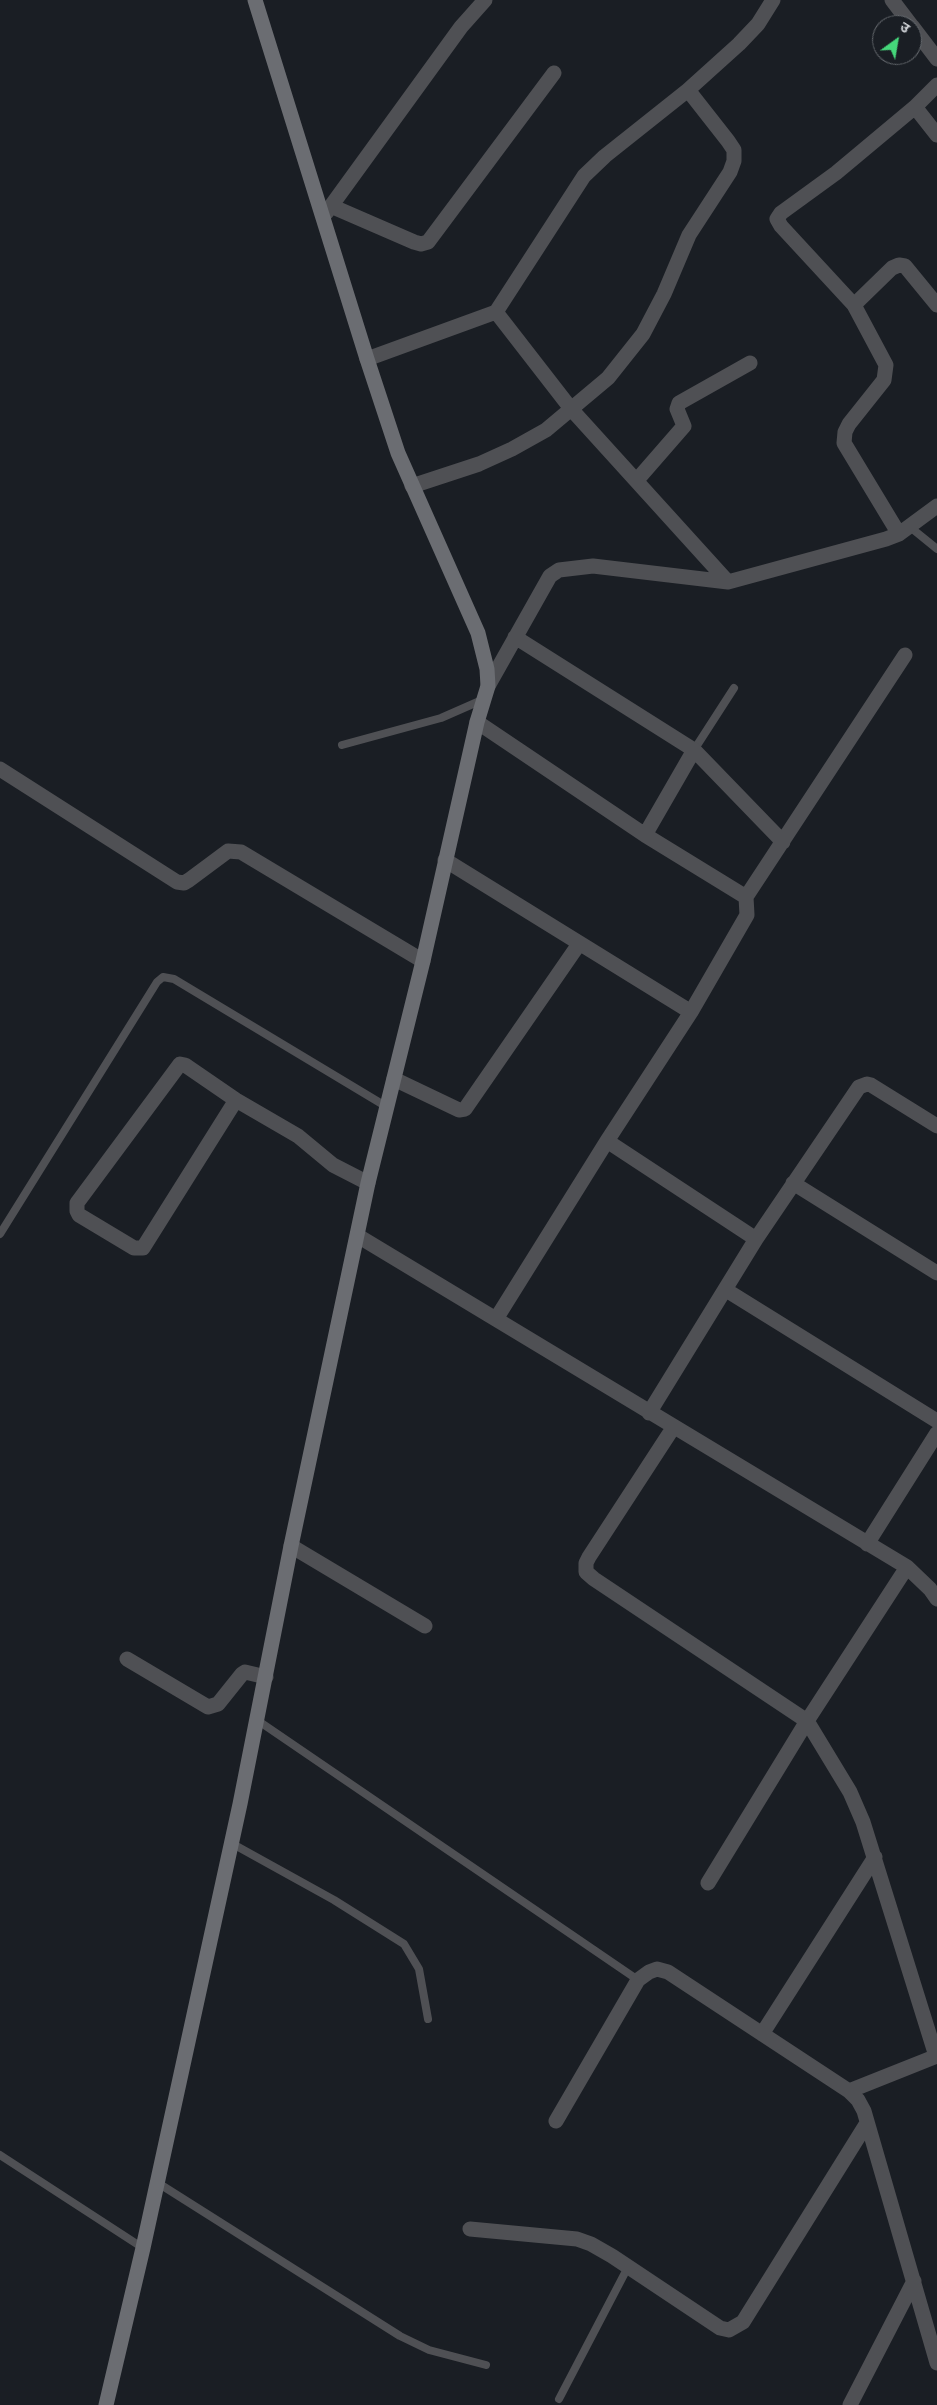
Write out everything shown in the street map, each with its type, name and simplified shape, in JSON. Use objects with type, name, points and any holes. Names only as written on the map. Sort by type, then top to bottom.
[{"type":"street","points":[[256,0],[327,211],[367,359],[412,486],[478,633],[488,669],[486,692]]},
{"type":"street","points":[[367,359],[496,312],[584,176],[605,156],[688,90],[739,44],[758,24],[773,0]]},
{"type":"street","points":[[892,0],[904,15]]},
{"type":"street","points":[[327,211],[480,2]]},
{"type":"street","points":[[922,39],[937,58]]},
{"type":"street","points":[[327,211],[414,242],[421,244],[428,242],[554,73]]},
{"type":"street","points":[[905,530],[844,443],[845,432],[849,424],[884,380],[887,373],[886,365],[854,305],[781,226],[778,216],[836,173],[915,107],[937,85]]},
{"type":"street","points":[[412,486],[480,464],[546,430],[608,378],[643,334],[664,294],[689,234],[730,172],[734,161],[734,150],[688,90]]},
{"type":"street","points":[[915,107],[937,135]]},
{"type":"street","points":[[854,305],[892,268],[899,265],[905,266],[937,305]]},
{"type":"street","points":[[496,312],[572,410],[728,582]]},
{"type":"street","points":[[637,480],[684,426],[684,421],[677,409],[679,403],[750,363]]},
{"type":"street","points":[[106,2405],[158,2182],[231,1843],[291,1546],[368,1183],[423,961],[477,722],[486,692],[514,637],[550,576],[567,567],[593,566],[680,578],[728,582],[870,544],[905,530],[937,506]]},
{"type":"street","points":[[514,637],[694,750],[783,842]]},
{"type":"street","points":[[496,1319],[607,1141],[691,1012],[747,915],[746,897],[905,655]]},
{"type":"street","points":[[477,722],[646,835],[746,897]]},
{"type":"street","points":[[646,835],[694,750]]},
{"type":"street","points":[[0,769],[177,882],[184,883],[189,880],[228,851],[241,852],[423,961]]},
{"type":"street","points":[[445,860],[691,1012]]},
{"type":"street","points":[[394,1078],[459,1110],[465,1109],[579,944]]},
{"type":"street","points":[[236,1100],[143,1248],[134,1248],[79,1215],[78,1203],[179,1065],[185,1065],[236,1100],[298,1136],[333,1165],[368,1183]]},
{"type":"street","points":[[649,1413],[726,1290],[756,1238],[855,1090],[864,1085],[875,1087],[937,1126]]},
{"type":"street","points":[[607,1141],[756,1238]]},
{"type":"street","points":[[794,1183],[937,1273]]},
{"type":"street","points":[[358,1236],[673,1428],[907,1567],[930,1588],[937,1599]]},
{"type":"street","points":[[726,1290],[937,1421]]},
{"type":"street","points":[[673,1428],[589,1557],[586,1563],[586,1572],[594,1580],[807,1720],[850,1792],[875,1857],[936,2056],[849,2091]]},
{"type":"street","points":[[867,1544],[937,1433]]},
{"type":"street","points":[[291,1546],[425,1626]]},
{"type":"street","points":[[708,1883],[807,1720],[907,1567]]},
{"type":"street","points":[[127,1660],[208,1707],[218,1704],[245,1672],[266,1677]]},
{"type":"street","points":[[762,2034],[875,1857]]},
{"type":"street","points":[[556,2122],[638,1980],[657,1969],[668,1972],[849,2091],[858,2100],[867,2123],[937,2363]]},
{"type":"street","points":[[470,2228],[577,2239],[590,2244],[720,2328],[729,2330],[736,2328],[743,2322],[867,2123]]},
{"type":"street","points":[[850,2405],[914,2281]]},
{"type":"lane","points":[[905,530],[937,549]]},
{"type":"lane","points":[[694,750],[734,688]]},
{"type":"lane","points":[[342,744],[441,718],[486,692]]},
{"type":"lane","points":[[0,1234],[157,982],[164,977],[174,979],[387,1107]]},
{"type":"lane","points":[[257,1720],[638,1980]]},
{"type":"lane","points":[[231,1843],[334,1900],[404,1944],[419,1969],[428,2019]]},
{"type":"lane","points":[[0,2155],[143,2248]]},
{"type":"lane","points":[[158,2182],[400,2336],[428,2350],[486,2365]]},
{"type":"lane","points":[[558,2399],[628,2267]]}]
